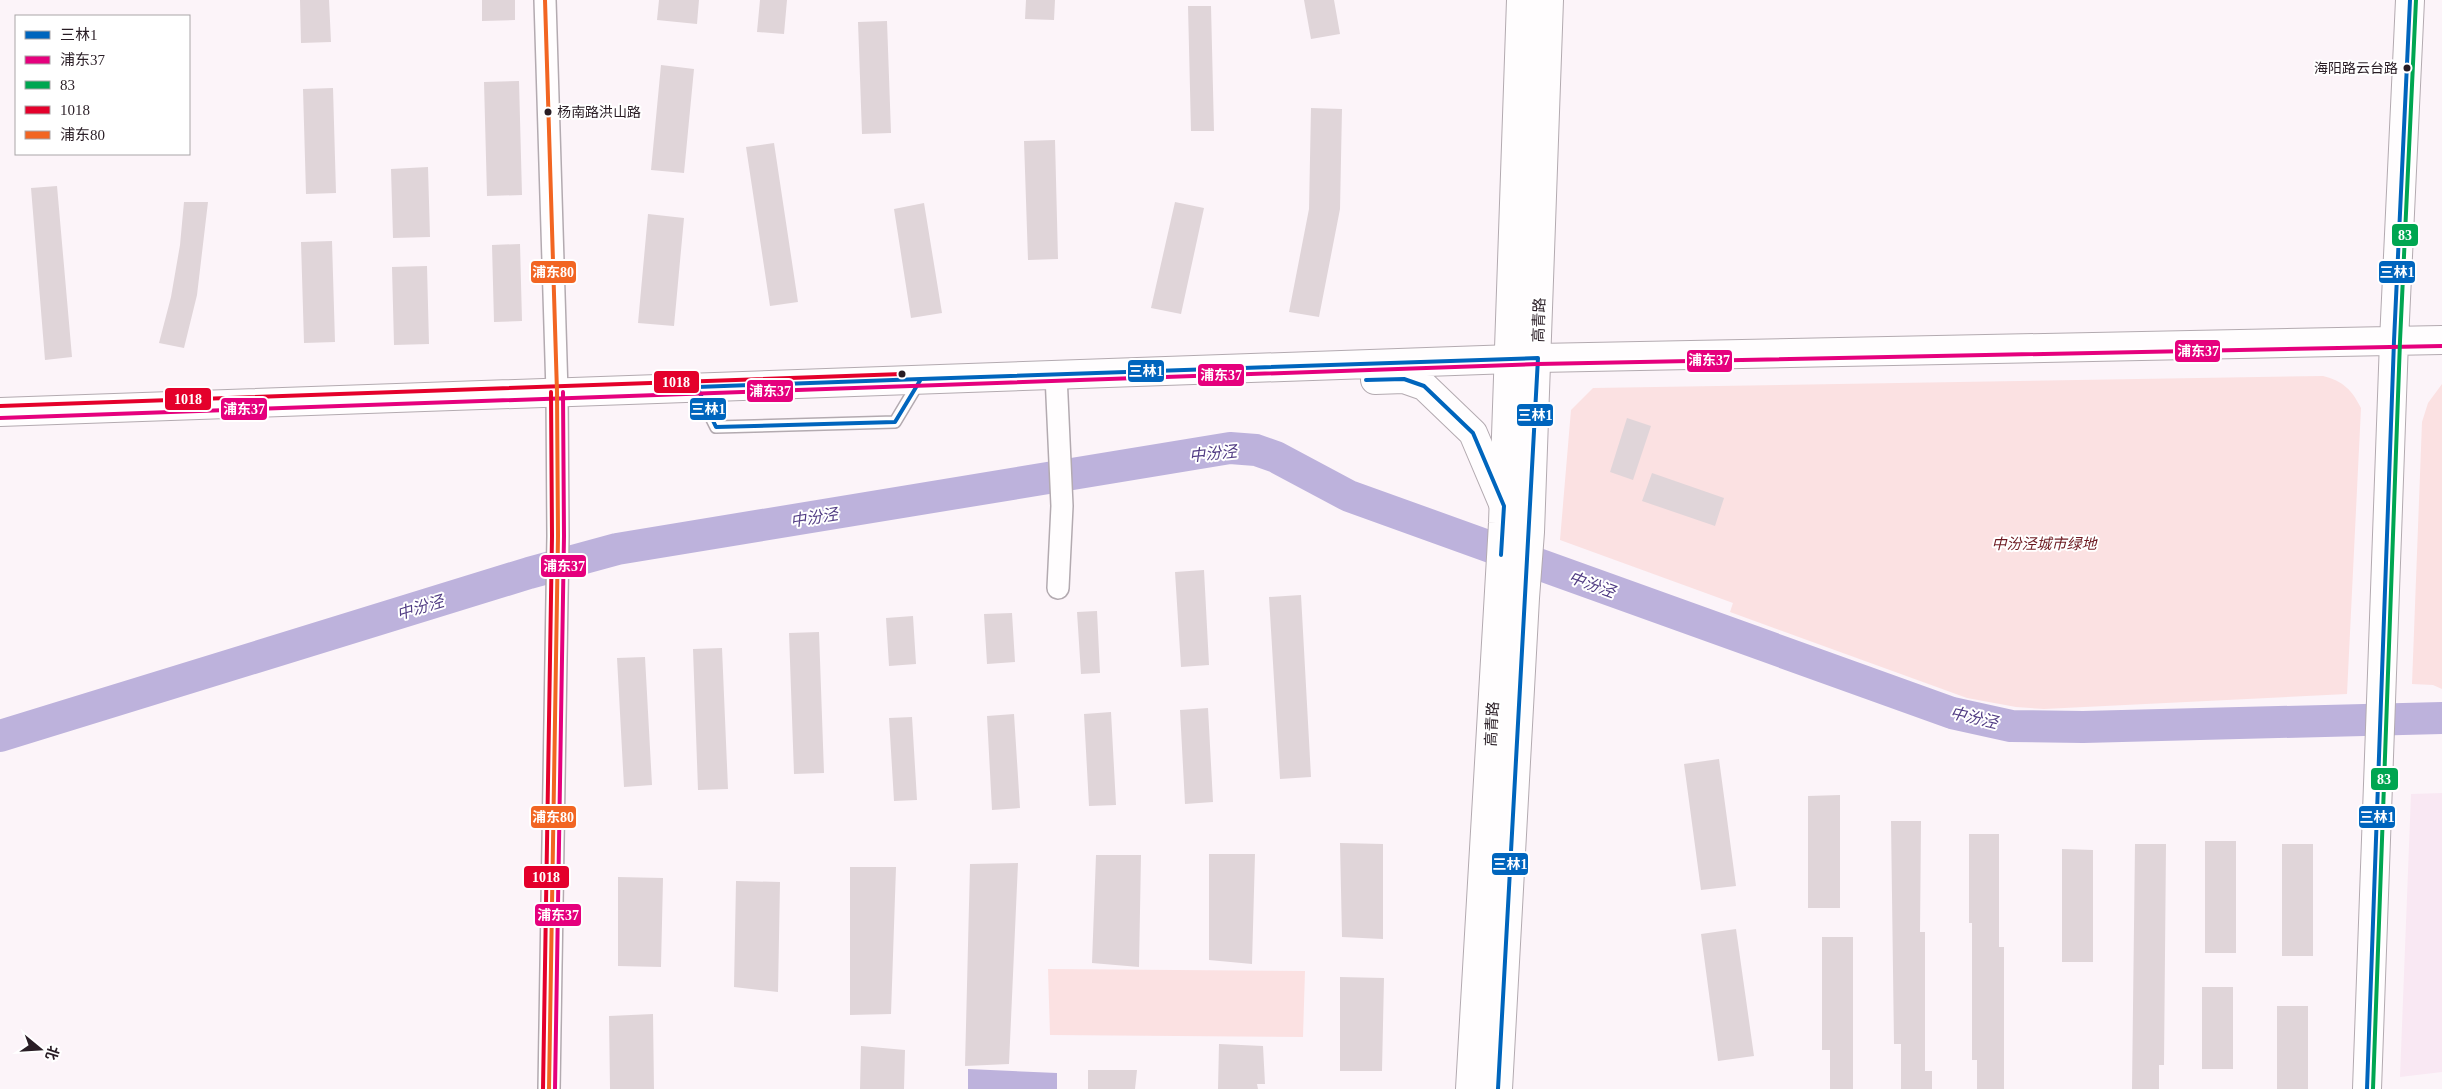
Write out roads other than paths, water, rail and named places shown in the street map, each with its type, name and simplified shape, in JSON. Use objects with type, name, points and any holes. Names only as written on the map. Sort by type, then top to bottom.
[{"type":"street","points":[[545,0],[558,536],[549,1089]]},
{"type":"street","name":"高青路","points":[[1498,1089],[1512,596],[1503,515],[1510,359],[1521,0]]},
{"type":"street","name":"高青路","points":[[1470,1089],[1512,596],[1530,532],[1538,358],[1549,0]]},
{"type":"street","points":[[2367,1089],[2394,340],[2410,0]]},
{"type":"street","points":[[0,412],[1538,358],[2442,340]]},
{"type":"street","points":[[1304,366],[1332,380],[1404,380],[1424,386],[1473,433],[1503,515]]},
{"type":"street","points":[[1056,375],[1062,506],[1058,588]]},
{"type":"lane","points":[[697,387],[716,427],[895,422],[921,379]]},
{"type":"waterway","name":"中汾泾","points":[[0,736],[529,573],[617,549],[1230,448],[1256,450],[1276,457],[1349,496],[1952,713],[2011,726],[2083,727],[2442,718]]},
{"type":"place","name":"海阳路云台路","points":[[2407,68]]},
{"type":"place","name":"杨南路洪山路","points":[[548,112]]},
{"type":"park label","name":"中汾泾城市绿地","points":[[2044,544]]}]
